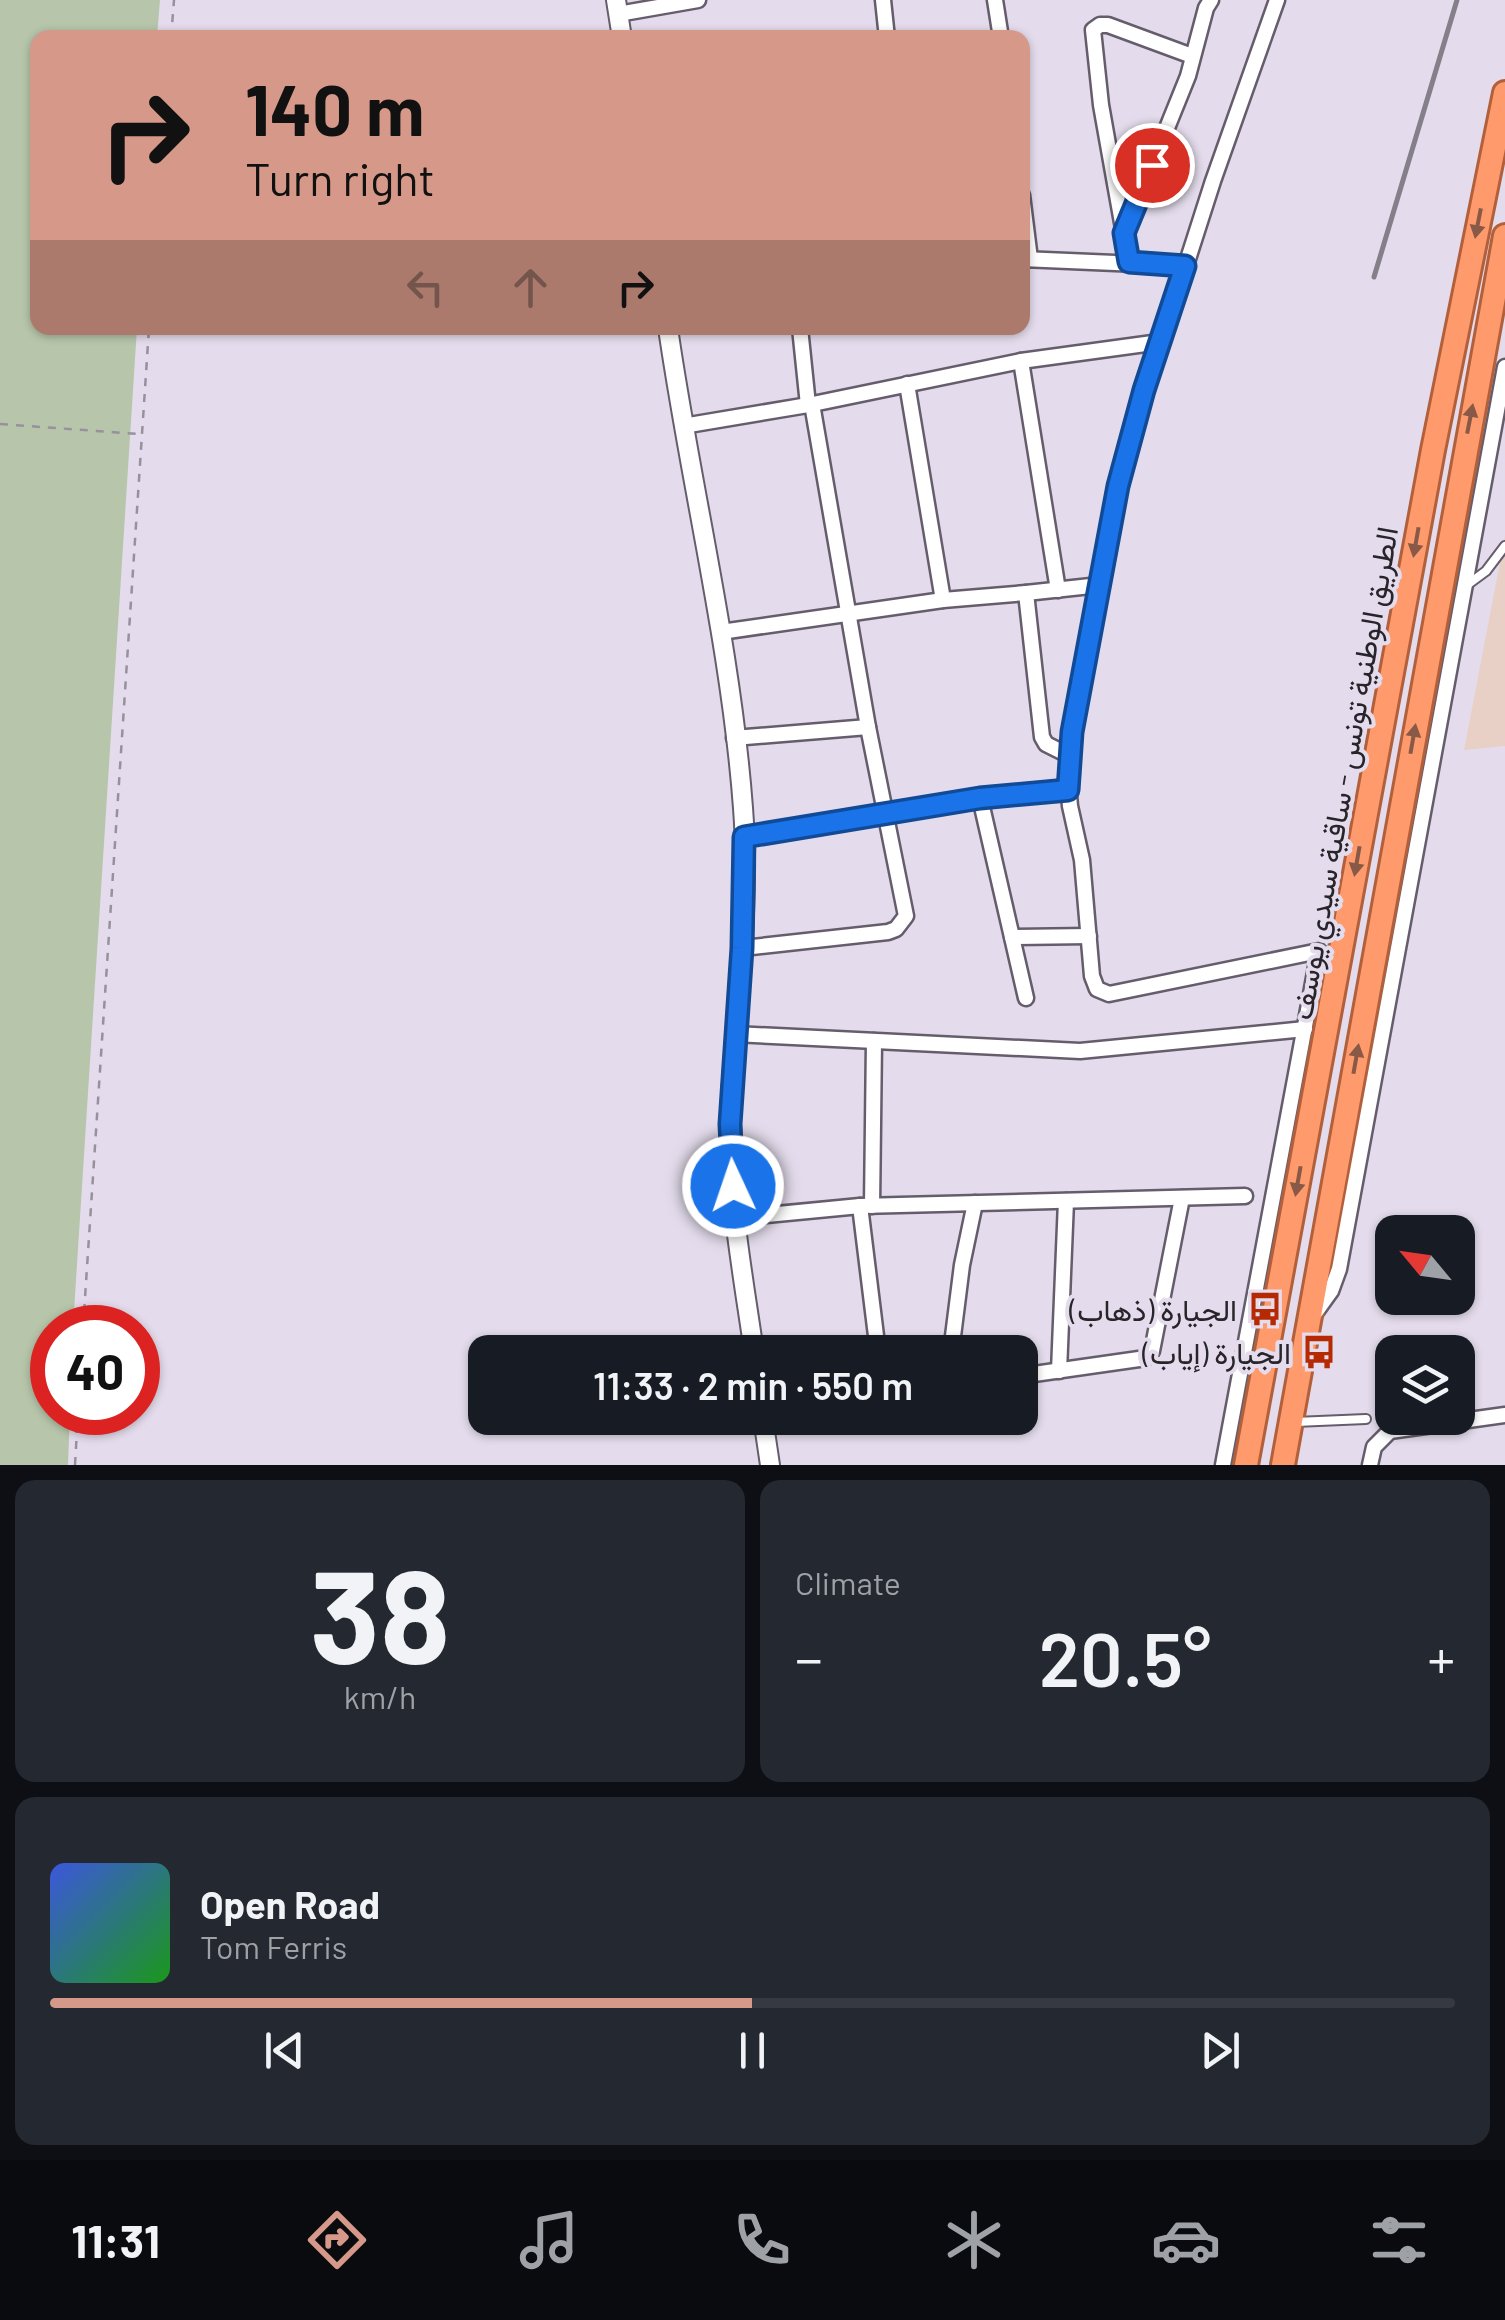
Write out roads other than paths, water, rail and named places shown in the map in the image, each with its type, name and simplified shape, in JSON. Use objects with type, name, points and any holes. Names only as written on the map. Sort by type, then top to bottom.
[{"type":"highway","name":"الطريق الوطنية تونس - ساقية سيدي يوسف","points":[[1246,1465],[1426,488],[1505,93]]},
{"type":"highway","name":"الطريق الوطنية تونس - ساقية سيدي يوسف","points":[[1283,1465],[1505,236]]},
{"type":"street","points":[[617,7],[698,0]]},
{"type":"street","points":[[882,0],[886,30]]},
{"type":"street","points":[[995,0],[1001,30]]},
{"type":"street","points":[[1124,233],[1188,76],[1206,8],[1212,0]]},
{"type":"street","points":[[1223,1465],[1319,951],[1108,994],[1096,989],[1082,860],[1068,790],[1068,755],[1122,470],[1185,266],[1277,0]]},
{"type":"street","points":[[1129,262],[1101,105],[1094,30],[1108,25],[1192,56]]},
{"type":"street","points":[[1030,259],[1185,266]]},
{"type":"street","points":[[669,335],[721,632],[744,837],[742,948],[730,1124],[734,1218],[751,1335]]},
{"type":"street","points":[[742,948],[896,929],[906,916],[868,727],[801,335]]},
{"type":"street","points":[[683,426],[810,405],[1022,361],[1160,342]]},
{"type":"street","points":[[1022,361],[1058,590]]},
{"type":"street","points":[[1310,1320],[1331,1292],[1339,1269],[1502,404],[1505,367]]},
{"type":"street","points":[[907,384],[942,600]]},
{"type":"street","points":[[721,632],[942,600],[1100,585]]},
{"type":"street","points":[[1026,593],[1042,737],[1046,744],[1068,755]]},
{"type":"street","points":[[734,738],[868,727]]},
{"type":"street","points":[[744,837],[980,798],[1068,790]]},
{"type":"street","points":[[980,798],[1026,998]]},
{"type":"street","points":[[1012,936],[1089,936]]},
{"type":"street","points":[[734,1034],[1080,1051],[1305,1029]]},
{"type":"street","points":[[874,1041],[866,1206],[877,1335]]},
{"type":"street","points":[[734,1218],[866,1206],[1245,1196]]},
{"type":"street","points":[[1038,1374],[1139,1361],[1152,1351],[1182,1198]]},
{"type":"street","points":[[1059,1371],[1066,1201]]},
{"type":"street","points":[[954,1335],[962,1264],[976,1203]]},
{"type":"street","points":[[1370,1465],[1374,1447],[1390,1432],[1505,1415]]},
{"type":"street","points":[[766,1435],[770,1465]]},
{"type":"lane","points":[[1467,585],[1486,570],[1505,546]]},
{"type":"lane","points":[[1291,1422],[1366,1419]]},
{"type":"railway","points":[[1374,277],[1457,0]]},
{"type":"place","name":"الجيارة (ذهاب)","points":[[1265,1309]]},
{"type":"place","name":"الجيارة (إياب)","points":[[1319,1352]]}]
